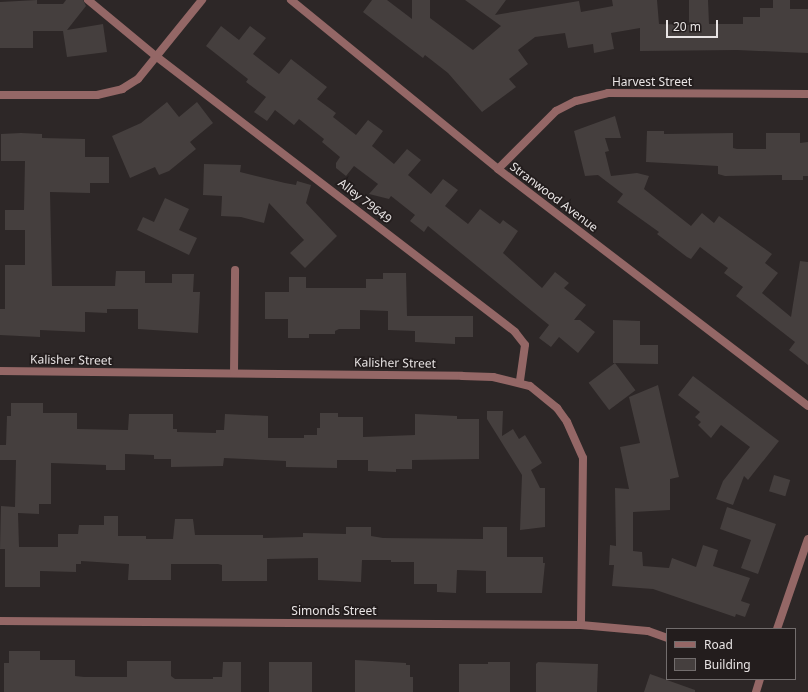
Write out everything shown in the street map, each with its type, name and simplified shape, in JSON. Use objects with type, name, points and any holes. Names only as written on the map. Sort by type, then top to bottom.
[{"type":"street","name":"Alley 79649","points":[[88,0],[157,57],[515,332],[525,346],[520,382]]},
{"type":"street","points":[[0,95],[103,94],[122,89],[138,79],[202,0]]},
{"type":"street","name":"Stranwood Avenue","points":[[291,0],[498,169],[808,406]]},
{"type":"street","name":"Harvest Street","points":[[498,169],[556,111],[576,101],[608,93],[808,94]]},
{"type":"street","points":[[234,373],[235,270]]},
{"type":"street","name":"Kalisher Street","points":[[0,371],[462,376],[520,382],[536,390],[557,408],[567,422],[583,458],[581,626]]},
{"type":"street","points":[[777,628],[808,539]]},
{"type":"street","name":"Simonds Street","points":[[0,621],[581,626],[648,631],[666,638]]},
{"type":"street","points":[[756,692],[760,680]]},
{"type":"building","points":[[37,0],[37,4],[63,4],[66,0],[83,0],[86,6],[67,30],[103,24],[107,52],[67,57],[63,31],[33,31],[33,48],[0,48],[0,2]]},
{"type":"building","points":[[372,0],[387,0],[412,19],[412,0],[430,0],[430,18],[473,50],[501,26],[465,0],[506,0],[495,15],[579,1],[581,12],[613,6],[612,0],[657,0],[659,24],[689,25],[689,0],[708,0],[709,24],[743,24],[743,17],[760,17],[760,8],[773,8],[773,0],[790,0],[790,9],[808,9],[808,53],[737,50],[640,51],[640,28],[611,33],[614,49],[594,53],[593,44],[568,48],[565,33],[535,37],[518,50],[528,64],[509,79],[516,87],[482,112],[448,73],[425,55],[423,58],[363,12]]},
{"type":"building","points":[[221,26],[239,40],[250,26],[266,38],[253,54],[279,74],[291,59],[327,87],[317,99],[336,113],[333,117],[356,135],[368,120],[383,131],[372,146],[394,164],[407,149],[421,160],[408,175],[431,194],[443,179],[458,190],[445,206],[468,224],[480,209],[500,224],[503,220],[518,231],[503,253],[542,288],[555,272],[569,283],[564,288],[586,305],[574,320],[580,320],[595,332],[578,353],[559,337],[551,347],[539,338],[549,325],[428,226],[424,232],[410,221],[415,215],[391,196],[389,199],[369,194],[378,184],[354,166],[346,176],[336,168],[336,163],[340,157],[322,142],[324,139],[299,119],[294,125],[275,110],[267,121],[254,112],[266,97],[246,82],[248,79],[206,46]]},
{"type":"building","points":[[167,102],[179,117],[197,102],[213,123],[190,142],[196,149],[169,171],[159,175],[155,167],[130,178],[112,136],[141,123]]},
{"type":"building","points":[[615,116],[621,138],[605,138],[609,151],[605,152],[611,176],[637,173],[649,176],[644,189],[691,226],[702,213],[714,223],[719,216],[772,254],[765,263],[778,273],[762,293],[791,317],[800,261],[808,262],[808,365],[789,350],[795,342],[736,296],[743,287],[724,273],[728,268],[700,247],[691,259],[687,257],[657,234],[659,232],[617,202],[623,194],[598,175],[585,176],[574,131]]},
{"type":"building","points":[[647,131],[664,131],[664,134],[733,133],[733,148],[737,149],[766,149],[766,133],[800,133],[800,143],[808,142],[808,176],[803,176],[803,180],[782,180],[782,175],[725,176],[718,174],[718,166],[646,162]]},
{"type":"building","points":[[1,134],[42,134],[42,138],[85,139],[85,157],[109,157],[109,183],[90,183],[90,193],[50,192],[52,286],[115,286],[116,271],[145,271],[145,283],[172,283],[172,274],[194,274],[193,292],[200,292],[198,333],[138,329],[138,309],[107,309],[107,313],[85,312],[85,332],[40,330],[40,337],[0,335],[0,309],[5,309],[5,265],[25,265],[25,230],[5,230],[5,210],[24,210],[25,161],[1,161]]},
{"type":"building","points":[[204,164],[241,165],[240,172],[285,183],[296,185],[297,181],[311,185],[306,203],[337,236],[305,268],[290,253],[304,240],[269,203],[264,223],[241,217],[221,216],[222,196],[203,195]]},
{"type":"building","points":[[165,198],[189,209],[179,230],[197,238],[189,255],[137,230],[143,217],[154,222]]},
{"type":"building","points":[[383,273],[406,273],[407,316],[473,316],[473,337],[455,337],[455,344],[415,342],[415,331],[388,330],[388,311],[360,310],[360,329],[339,329],[335,331],[335,334],[309,334],[309,338],[288,338],[288,319],[265,319],[265,292],[289,292],[289,277],[306,277],[306,288],[366,288],[366,279],[383,279]]},
{"type":"building","points":[[613,320],[640,321],[640,345],[658,345],[658,364],[613,363]]},
{"type":"building","points":[[615,363],[635,390],[609,410],[589,383]]},
{"type":"building","points":[[693,376],[779,441],[748,480],[744,476],[733,505],[716,499],[723,481],[750,447],[721,425],[711,438],[698,425],[701,422],[695,417],[700,412],[678,395]]},
{"type":"building","points":[[658,385],[679,477],[670,479],[670,510],[633,512],[633,551],[642,552],[643,566],[669,568],[672,558],[696,567],[703,545],[718,550],[713,566],[750,578],[741,601],[750,604],[745,617],[736,614],[735,617],[653,589],[612,586],[614,565],[609,565],[610,545],[616,546],[615,488],[629,489],[620,447],[640,443],[629,397]]},
{"type":"building","points":[[11,403],[43,403],[43,413],[77,413],[77,429],[128,430],[129,414],[173,414],[173,429],[177,429],[177,432],[216,433],[216,430],[224,430],[225,414],[268,416],[268,438],[304,438],[304,435],[317,435],[317,428],[320,428],[320,413],[338,413],[338,417],[363,417],[363,437],[415,435],[415,414],[457,416],[457,419],[479,419],[479,459],[412,460],[412,469],[396,469],[396,472],[368,471],[368,460],[337,460],[337,468],[286,467],[286,461],[224,458],[223,466],[171,467],[171,459],[154,459],[154,455],[125,454],[125,470],[106,470],[106,465],[51,463],[51,504],[39,504],[39,514],[18,513],[19,547],[58,547],[58,534],[78,534],[79,525],[104,525],[104,516],[118,516],[118,536],[146,536],[146,539],[173,539],[175,519],[193,519],[195,535],[263,535],[263,538],[303,537],[303,533],[346,534],[346,527],[371,527],[371,536],[383,538],[483,539],[483,527],[507,527],[507,557],[543,557],[543,563],[545,563],[542,593],[486,593],[486,571],[457,570],[456,593],[437,592],[437,584],[414,584],[414,562],[391,562],[391,560],[362,560],[361,582],[318,580],[318,558],[267,559],[267,581],[222,581],[222,565],[218,564],[171,564],[171,580],[128,580],[129,564],[81,561],[81,564],[76,564],[76,572],[40,571],[40,587],[5,587],[5,549],[0,549],[1,506],[15,507],[16,460],[0,460],[0,445],[6,445],[7,416],[11,416]]},
{"type":"building","points":[[487,411],[503,411],[502,436],[513,429],[519,439],[525,435],[542,463],[531,470],[540,488],[545,488],[545,527],[520,530],[522,475],[487,419]]},
{"type":"building","points":[[774,475],[790,480],[785,496],[769,491]]},
{"type":"building","points":[[727,507],[776,524],[758,574],[741,568],[751,540],[720,529]]},
{"type":"building","points":[[9,651],[40,651],[40,660],[75,660],[75,676],[84,677],[127,677],[127,661],[171,661],[171,676],[175,679],[213,679],[213,677],[222,677],[223,662],[241,662],[241,692],[4,692],[4,663],[9,663]]},
{"type":"building","points":[[355,660],[406,663],[406,665],[410,665],[410,677],[413,677],[413,692],[355,692]]},
{"type":"building","points":[[269,662],[312,662],[312,692],[269,692]]},
{"type":"building","points":[[488,662],[510,662],[510,692],[459,692],[459,664],[488,664]]},
{"type":"building","points":[[538,662],[598,664],[597,692],[536,692],[536,664]]},
{"type":"building","points":[[650,674],[695,690],[695,692],[644,692]]}]
